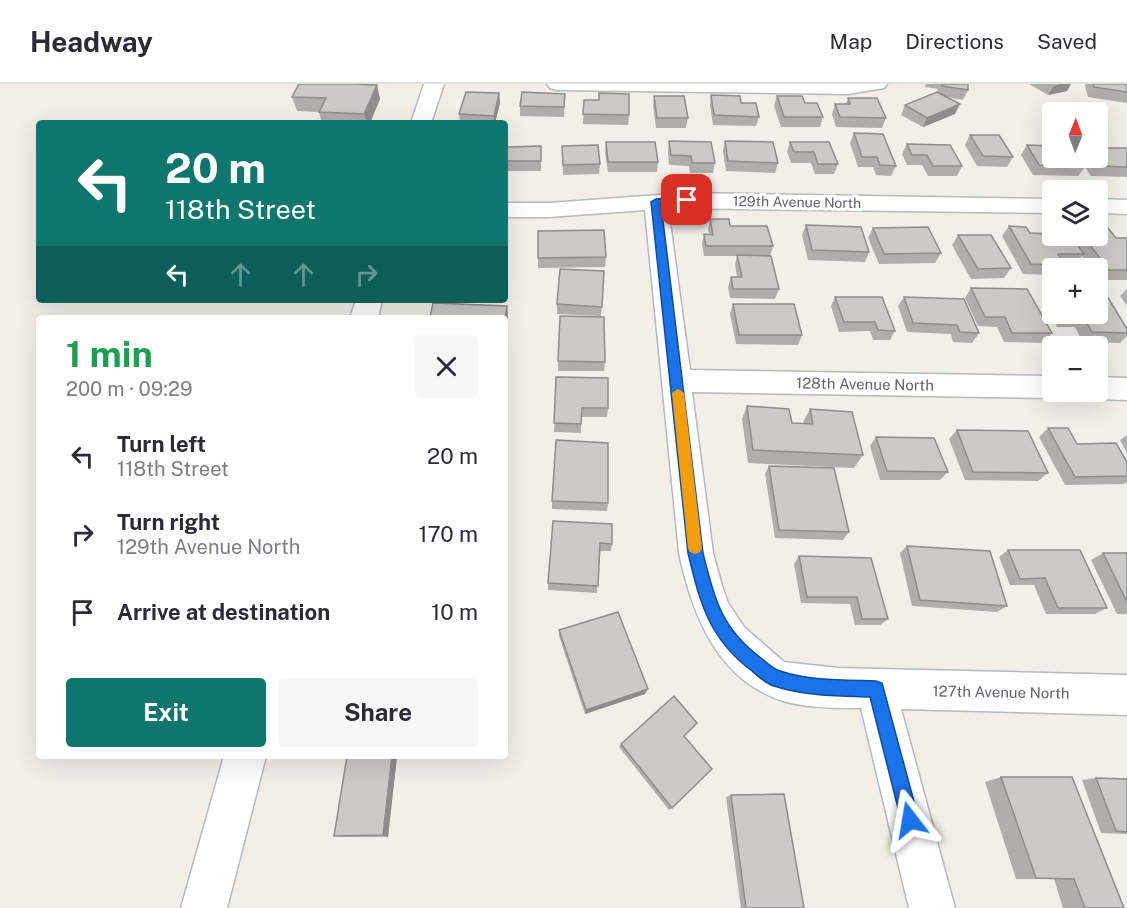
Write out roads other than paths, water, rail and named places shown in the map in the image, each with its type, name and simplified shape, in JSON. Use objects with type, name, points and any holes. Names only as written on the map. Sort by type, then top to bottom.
[{"type":"street","points":[[422,120],[434,84]]},
{"type":"street","points":[[557,84],[849,88],[878,84]]},
{"type":"street","name":"129th Avenue North","points":[[508,210],[549,210],[687,200],[1042,206]]},
{"type":"street","name":"127th Avenue North","points":[[656,202],[696,553],[705,594],[717,623],[739,651],[775,678],[819,687],[1127,695]]},
{"type":"street","points":[[1108,206],[1127,207]]},
{"type":"street","name":"128th Avenue North","points":[[677,381],[1042,387]]},
{"type":"street","points":[[1108,388],[1127,389]]},
{"type":"street","points":[[876,689],[932,908]]},
{"type":"street","points":[[204,908],[244,759]]}]
